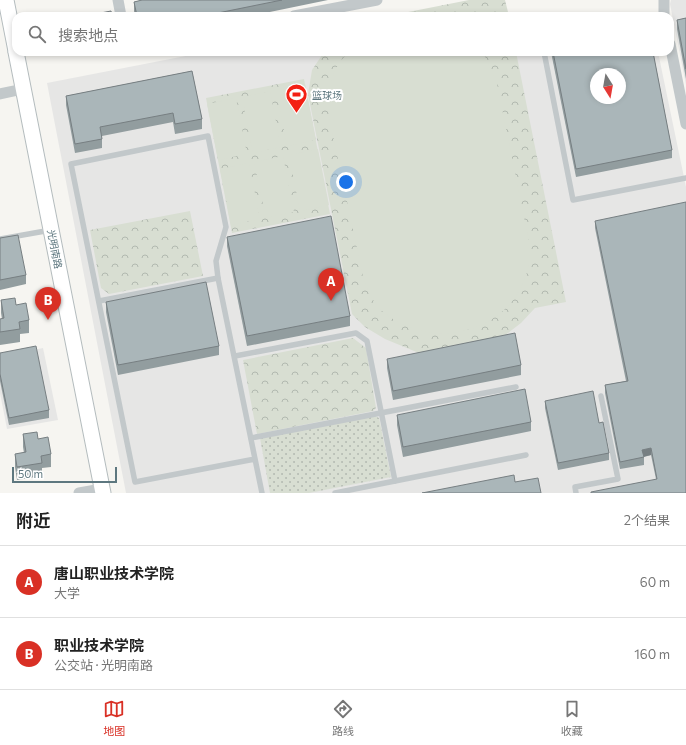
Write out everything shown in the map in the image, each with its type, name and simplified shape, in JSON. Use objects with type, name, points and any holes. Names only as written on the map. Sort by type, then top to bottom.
[{"type":"main road","name":"光明南路","points":[[6,0],[12,31]]},
{"type":"main road","name":"光明南路","points":[[17,56],[102,491]]},
{"type":"street","points":[[118,0],[120,12]]},
{"type":"street","points":[[311,12],[352,2],[377,0]]},
{"type":"street","points":[[664,0],[664,12]]},
{"type":"street","points":[[674,56],[682,84],[686,124]]},
{"type":"street","points":[[0,94],[24,89]]},
{"type":"street","points":[[79,493],[102,491]]},
{"type":"lane","points":[[545,56],[573,200],[686,178]]},
{"type":"lane","points":[[255,459],[135,482],[71,164],[208,136],[226,227],[216,261],[218,278],[262,493]]},
{"type":"lane","points":[[0,239],[51,230]]},
{"type":"lane","points":[[99,300],[218,278]]},
{"type":"lane","points":[[235,356],[356,333],[367,341],[395,481]]},
{"type":"lane","points":[[250,438],[516,387]]},
{"type":"lane","points":[[576,493],[575,487],[618,479],[601,396]]},
{"type":"lane","points":[[336,493],[526,455]]},
{"type":"shaded area","points":[[671,0],[686,0],[686,85],[674,24],[674,12],[672,12]]},
{"type":"shaded area","points":[[185,56],[659,56],[686,187],[686,493],[126,493],[47,83]]},
{"type":"shaded area","points":[[43,348],[58,420],[7,429],[0,393],[0,357]]},
{"type":"green space","points":[[469,0],[505,0],[508,12],[408,12]]},
{"type":"green space","points":[[321,56],[517,56],[566,302],[535,308],[521,323],[504,336],[419,353],[385,339],[365,327],[352,314],[308,94],[312,70]]},
{"type":"green space","points":[[345,56],[485,56],[497,84],[530,247],[526,274],[515,297],[498,314],[477,326],[453,333],[428,332],[404,325],[381,310],[367,289],[364,281],[329,117],[331,82],[337,66]]},
{"type":"green space","points":[[304,79],[330,214],[232,233],[206,98]]},
{"type":"green space","name":"篮球场","points":[[305,84],[316,140],[287,146],[276,90]]},
{"type":"green space","points":[[270,91],[281,147],[253,153],[242,97]]},
{"type":"green space","points":[[236,98],[247,154],[218,160],[207,104]]},
{"type":"green space","points":[[318,149],[329,205],[300,211],[289,155]]},
{"type":"green space","points":[[283,156],[294,212],[266,218],[254,162]]},
{"type":"green space","points":[[249,163],[260,219],[231,225],[220,169]]},
{"type":"green space","points":[[190,211],[203,276],[109,294],[101,288],[90,230]]},
{"type":"green space","points":[[353,338],[366,348],[376,408],[373,411],[257,434],[243,360]]},
{"type":"green space","points":[[375,416],[379,418],[391,477],[309,493],[270,493],[260,438]]},
{"type":"building","points":[[142,0],[282,0],[223,12],[136,12],[134,2]]},
{"type":"building","points":[[686,18],[686,69],[677,20]]},
{"type":"building","points":[[554,56],[654,56],[672,150],[576,169]]},
{"type":"building","points":[[192,71],[202,119],[175,124],[173,113],[100,127],[102,139],[75,144],[66,96]]},
{"type":"building","points":[[686,202],[686,493],[591,493],[657,479],[651,448],[642,450],[644,457],[620,462],[605,385],[628,381],[595,221]]},
{"type":"building","points":[[331,216],[350,316],[247,336],[227,237]]},
{"type":"building","points":[[18,235],[26,275],[0,280],[0,238]]},
{"type":"building","points":[[206,282],[219,346],[118,365],[106,302]]},
{"type":"building","points":[[15,298],[16,305],[26,303],[29,320],[19,322],[20,329],[0,332],[0,319],[4,318],[1,300]]},
{"type":"building","points":[[515,333],[521,365],[393,391],[387,359]]},
{"type":"building","points":[[36,346],[49,410],[9,418],[0,374],[0,353]]},
{"type":"building","points":[[525,389],[531,422],[403,447],[397,415]]},
{"type":"building","points":[[593,391],[599,423],[603,422],[609,453],[558,463],[545,401]]},
{"type":"building","points":[[37,432],[38,439],[48,437],[51,454],[41,456],[42,463],[17,467],[15,454],[26,452],[23,434]]},
{"type":"building","points":[[514,475],[515,482],[538,478],[541,493],[422,493]]},
{"type":"place","name":"篮球场","points":[[296,114]]},
{"type":"place","name":"唐山职业技术学院","points":[[331,301]]},
{"type":"place","name":"职业技术学院","points":[[48,320]]}]
